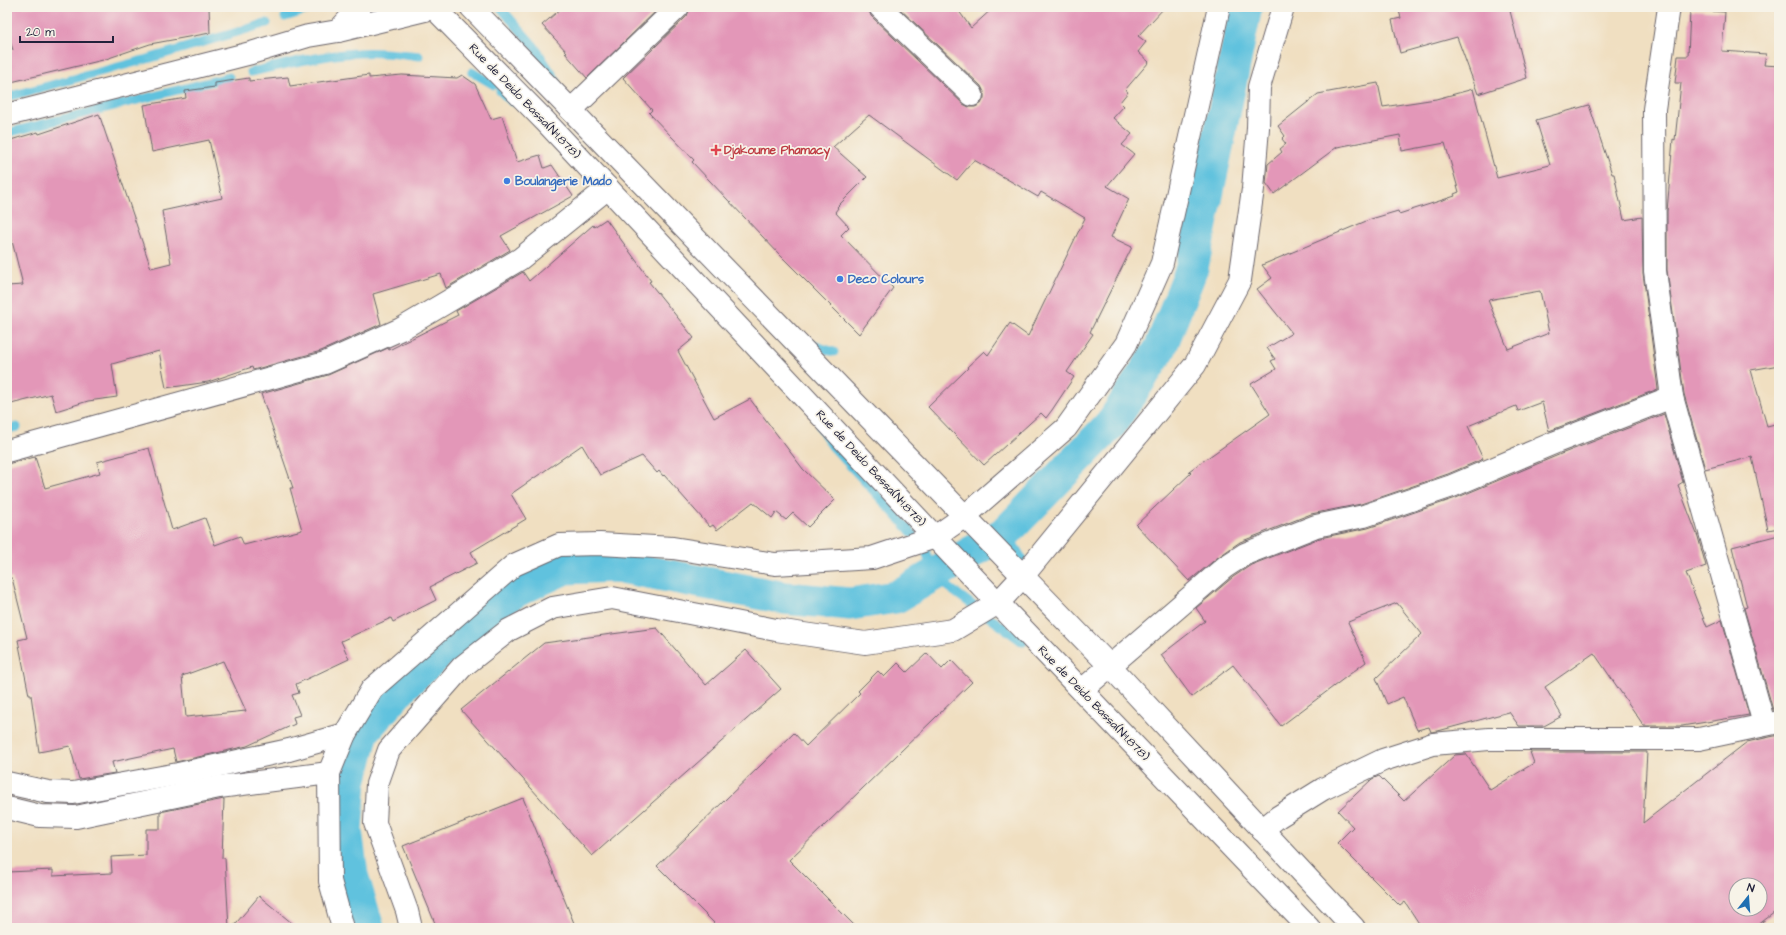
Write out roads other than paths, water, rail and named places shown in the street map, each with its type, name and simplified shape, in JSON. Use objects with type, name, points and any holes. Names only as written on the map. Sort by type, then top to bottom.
[{"type":"street","points":[[338,31],[360,7]]},
{"type":"street","points":[[471,7],[1110,666],[1354,928]]},
{"type":"street","points":[[571,110],[678,7]]},
{"type":"street","points":[[880,7],[972,95]]},
{"type":"street","points":[[343,928],[330,881],[329,773],[345,734],[372,689],[514,566],[559,545],[600,544],[673,548],[775,564],[872,558],[935,536],[970,521],[1066,428],[1126,344],[1162,263],[1219,7]]},
{"type":"street","points":[[411,928],[407,911],[375,823],[377,784],[389,750],[462,668],[510,630],[552,608],[612,598],[776,630],[865,643],[953,630],[998,603],[1023,576],[1195,365],[1240,280],[1253,189],[1259,87],[1282,7]]},
{"type":"street","points":[[1262,830],[1278,817],[1323,789],[1383,760],[1433,744],[1489,739],[1699,739],[1771,723],[1672,397],[1655,271],[1654,110],[1669,7]]},
{"type":"street","points":[[7,115],[251,54],[308,36],[338,31],[435,8]]},
{"type":"street","name":"Rue de Deido Bassa(N°1.878)","points":[[435,8],[545,121],[814,406],[951,554],[1309,928]]},
{"type":"street","points":[[7,451],[325,363],[401,329],[520,259],[608,188]]},
{"type":"street","points":[[814,406],[836,382]]},
{"type":"street","points":[[1082,690],[1225,567],[1245,554],[1316,526],[1364,516],[1452,486],[1556,442],[1672,397]]},
{"type":"street","points":[[7,783],[48,792],[73,793],[178,774],[289,750],[345,734]]},
{"type":"street","points":[[7,808],[40,816],[76,817],[219,787],[329,773]]},
{"type":"waterway","points":[[285,17],[317,7]]},
{"type":"waterway","points":[[500,7],[534,46],[556,80]]},
{"type":"waterway","points":[[368,928],[352,875],[346,830],[350,782],[363,732],[405,684],[493,605],[520,589],[565,568],[616,566],[785,598],[850,604],[896,597],[1006,532],[1111,424],[1160,349],[1192,268],[1246,7]]},
{"type":"waterway","points":[[7,97],[151,58],[267,23]]},
{"type":"waterway","points":[[251,72],[304,60],[344,54],[365,52],[419,56]]},
{"type":"waterway","points":[[472,72],[494,85]]},
{"type":"waterway","points":[[7,133],[229,77]]},
{"type":"waterway","points":[[500,91],[512,102]]},
{"type":"waterway","points":[[806,340],[810,344],[834,352]]},
{"type":"waterway","points":[[7,429],[17,427]]},
{"type":"waterway","points":[[820,427],[832,446],[925,547],[933,576],[1023,642]]},
{"type":"waterway","points":[[1006,532],[1029,570]]},
{"type":"waterway","points":[[342,745],[361,740]]},
{"type":"place","name":"Djakoume Phamacy","points":[[716,150]]},
{"type":"place","name":"Boulangerie Mado","points":[[507,181]]},
{"type":"place","name":"Deco Colours","points":[[840,279]]}]
